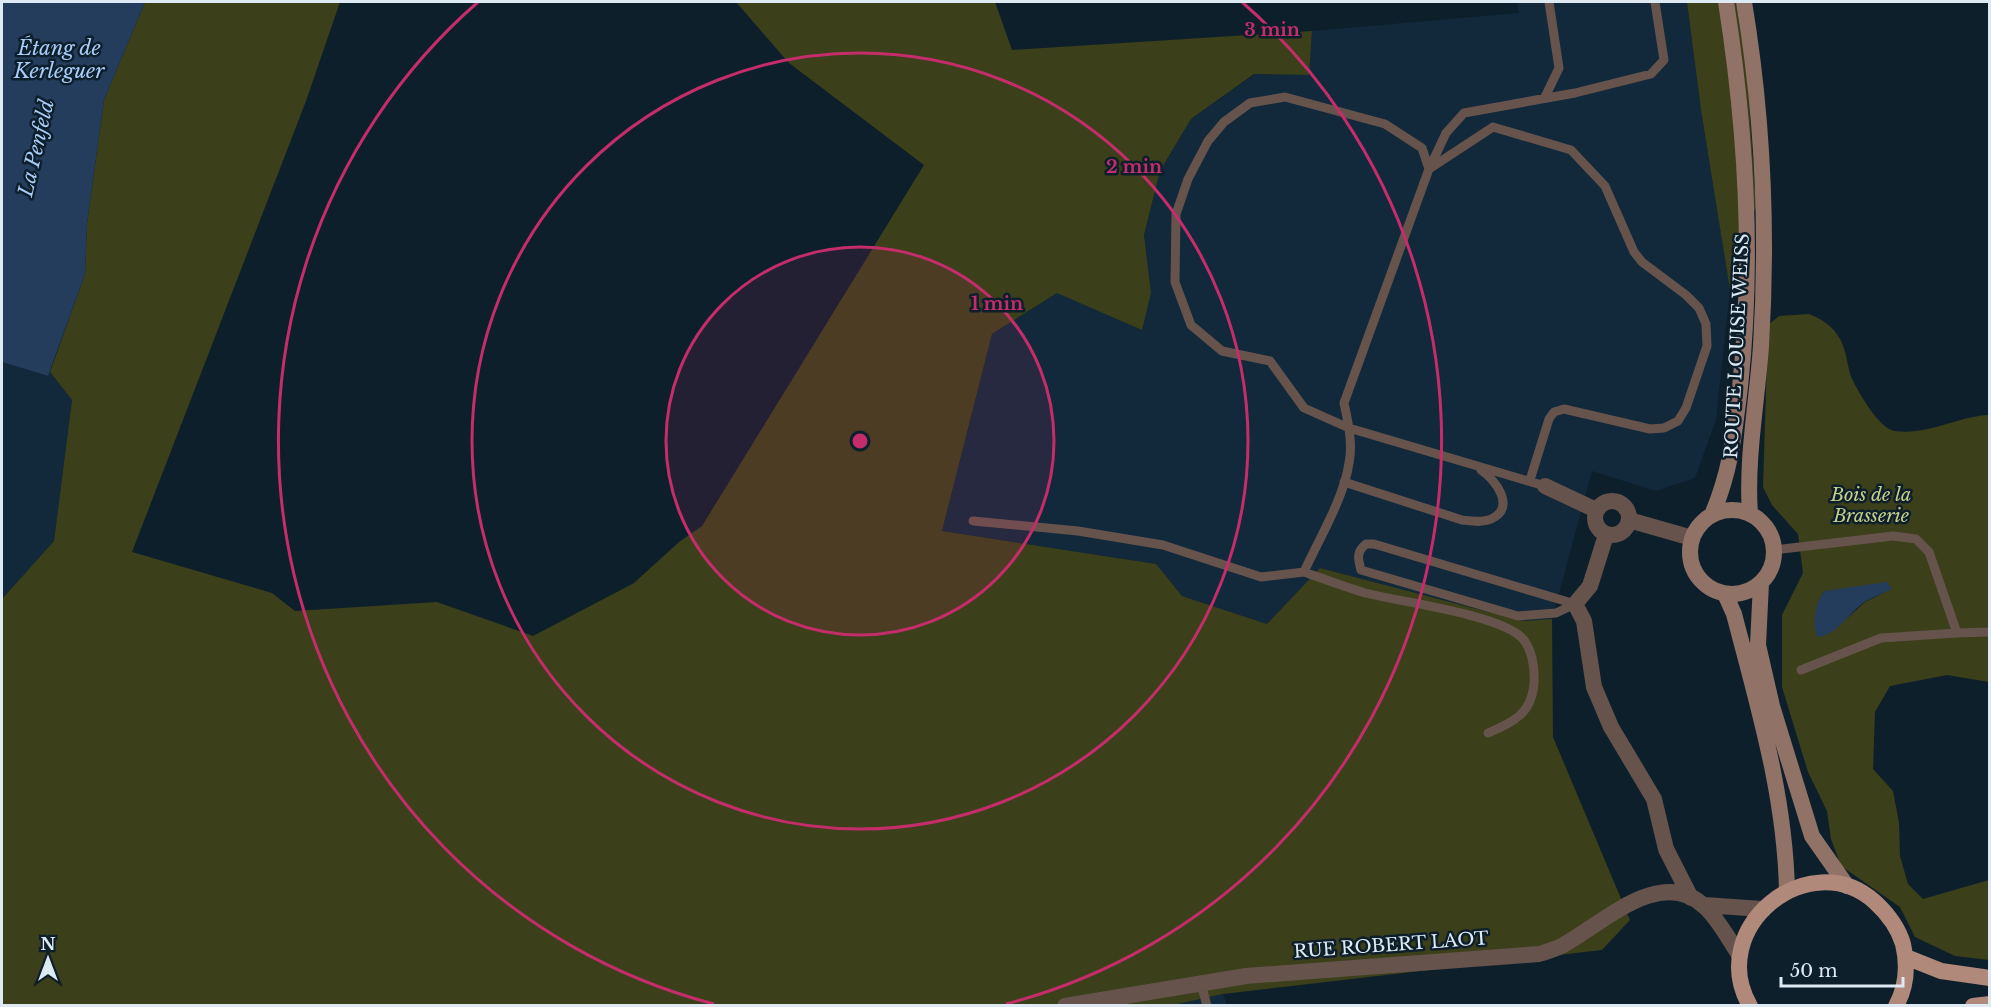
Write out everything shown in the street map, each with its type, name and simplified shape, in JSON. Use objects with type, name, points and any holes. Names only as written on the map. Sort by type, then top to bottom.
[{"type":"main road","name":"ROUTE LOUISE WEISS","points":[[1712,515],[1731,461],[1744,351],[1748,244],[1740,106],[1726,2]]},
{"type":"main road","name":"ROUTE LOUISE WEISS","points":[[1744,2],[1758,104],[1765,245],[1761,347],[1749,463],[1750,514]]},
{"type":"main road","points":[[1731,510],[1750,514],[1764,525],[1774,550],[1771,567],[1761,583],[1745,592],[1725,594],[1715,591],[1699,579],[1690,559],[1692,538],[1704,521],[1712,515],[1731,510]]},
{"type":"main road","points":[[1761,583],[1758,645],[1772,706],[1812,836],[1847,886]]},
{"type":"main road","points":[[1725,594],[1734,614],[1775,768],[1784,825],[1787,891]]},
{"type":"main road","points":[[1744,1003],[1740,956],[1745,936],[1762,909],[1787,891],[1817,884],[1847,886],[1869,897],[1887,913],[1900,934],[1906,957],[1906,977],[1896,1005]]},
{"type":"main road","points":[[1906,957],[1941,971],[1989,978]]},
{"type":"main road","points":[[1973,1005],[1989,1004]]},
{"type":"street","points":[[1537,483],[1596,510]]},
{"type":"street","points":[[1616,501],[1626,508],[1628,526],[1618,534],[1606,535],[1597,527],[1596,510],[1605,502],[1616,501]]},
{"type":"street","points":[[1629,520],[1692,538]]},
{"type":"street","points":[[1606,535],[1590,586],[1575,604],[1584,621],[1594,687],[1611,727],[1654,799],[1666,849],[1697,902],[1740,956]]},
{"type":"street","name":"RUE ROBERT LAOT","points":[[1065,1005],[1201,983],[1363,966],[1539,954],[1563,946],[1631,903],[1654,894],[1673,891],[1697,902],[1762,909]]},
{"type":"lane","points":[[1545,97],[1559,68],[1549,2]]},
{"type":"lane","points":[[1304,572],[1344,482],[1350,462],[1349,428],[1344,403],[1429,169],[1446,133],[1464,113],[1575,93],[1651,74],[1664,60],[1655,2]]},
{"type":"lane","points":[[1285,97],[1385,124],[1422,148],[1429,169],[1493,127],[1571,150],[1605,186],[1634,252],[1642,262],[1686,294],[1699,308],[1706,324],[1707,346],[1686,408],[1678,421],[1664,428],[1650,429],[1564,409],[1554,412],[1549,419],[1537,483],[1349,428],[1304,408],[1270,361],[1222,351],[1191,325],[1175,282],[1176,214],[1188,179],[1208,141],[1224,122],[1250,103],[1285,97]]},
{"type":"lane","points":[[1344,482],[1462,520],[1492,519],[1500,512],[1503,499],[1500,488],[1490,475],[1474,465]]},
{"type":"lane","points":[[973,521],[1078,531],[1163,545],[1261,577],[1304,572],[1363,592],[1488,620],[1520,635],[1530,649],[1534,684],[1527,708],[1517,721],[1488,733]]},
{"type":"lane","points":[[1774,550],[1893,536],[1916,539],[1929,552],[1957,633]]},
{"type":"lane","points":[[1366,544],[1374,544],[1575,604],[1556,613],[1518,616],[1361,570],[1358,558],[1360,549],[1366,544]]},
{"type":"lane","points":[[1801,670],[1881,638],[1989,632]]},
{"type":"lane","points":[[1201,983],[1207,1005]]},
{"type":"shaded area","points":[[1517,2],[1687,2],[1701,110],[1730,290],[1716,420],[1695,478],[1656,491],[1592,471],[1552,619],[1523,621],[1320,568],[1267,624],[1182,596],[1155,564],[942,531],[992,334],[1057,293],[1151,293],[1144,235],[1160,171],[1191,119],[1255,74],[1309,75],[1312,31],[1519,13]]},
{"type":"shaded area","points":[[2,362],[47,376],[50,372],[72,400],[54,541],[2,599]]},
{"type":"shaded area","points":[[1223,994],[1227,1005],[1167,1006]]},
{"type":"green space","points":[[145,2],[340,2],[306,101],[132,552],[272,593],[295,611],[437,602],[533,636],[634,583],[679,542],[702,526],[924,165],[789,63],[736,2],[995,2],[1012,50],[1312,31],[1309,75],[1254,74],[1191,119],[1160,171],[1144,235],[1151,293],[1142,330],[1057,293],[992,334],[942,531],[1156,564],[1182,596],[1267,624],[1320,568],[1523,621],[1552,619],[1553,737],[1630,920],[1602,950],[1223,994],[1168,1006],[2,1006],[2,599],[54,541],[72,400],[50,372],[85,274],[87,223],[104,100]]},
{"type":"green space","points":[[1687,2],[1736,2],[1747,73],[1756,206],[1730,290],[1701,110]]},
{"type":"green space","name":"Bois de la Brasserie","points":[[1809,314],[1831,327],[1842,344],[1850,374],[1859,393],[1870,410],[1889,429],[1919,431],[1989,415],[1989,682],[1947,675],[1890,686],[1875,712],[1873,769],[1893,791],[1899,823],[1900,856],[1908,884],[1923,899],[1989,880],[1989,960],[1955,956],[1915,937],[1900,907],[1841,866],[1831,839],[1827,811],[1808,772],[1782,687],[1782,615],[1803,573],[1798,534],[1772,505],[1763,487],[1768,325],[1779,316]],"holes":[[[1845,589],[1891,589],[1865,602],[1836,628],[1822,594],[1824,591]]]},
{"type":"water","name":"Étang de Kerleguer","points":[[2,2],[145,2],[104,100],[87,223],[85,274],[48,376],[2,362]]},
{"type":"water","points":[[1887,582],[1892,589],[1866,601],[1837,628],[1824,636],[1817,637],[1815,614],[1824,591]]},
{"type":"water label","name":"La Penfeld","points":[[36,148]]}]
